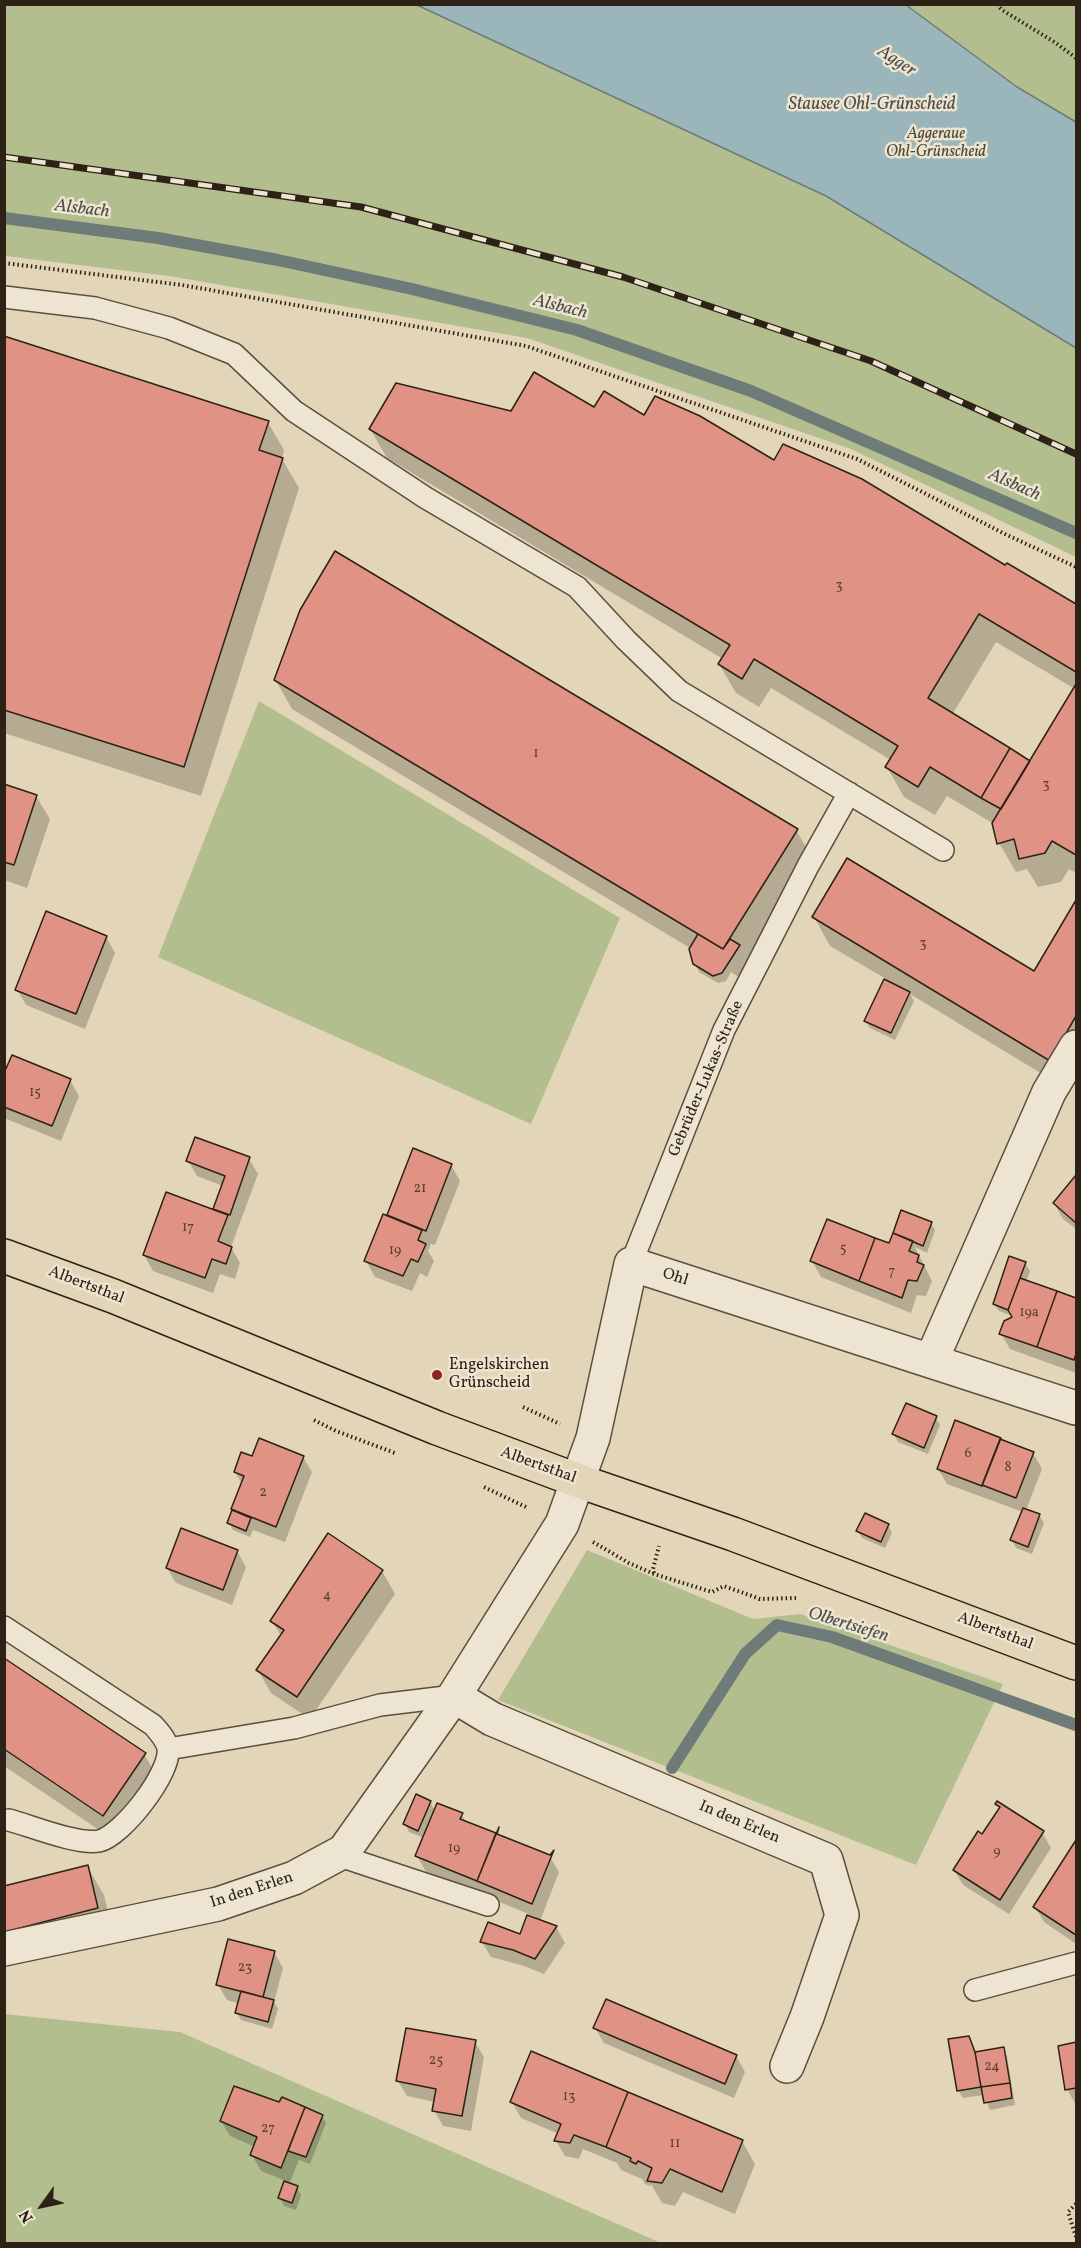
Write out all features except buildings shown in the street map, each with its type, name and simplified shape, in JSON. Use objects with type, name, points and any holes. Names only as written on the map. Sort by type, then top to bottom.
[{"type":"main road","name":"Albertsthal","points":[[4,1256],[113,1296],[437,1428],[579,1481],[732,1534],[1077,1663]]},
{"type":"street","points":[[931,1361],[1049,1092],[1077,1047]]},
{"type":"street","name":"Ohl","points":[[631,1264],[1077,1408]]},
{"type":"street","points":[[579,1481],[593,1438],[631,1264]]},
{"type":"street","name":"In den Erlen","points":[[4,1949],[218,1904],[294,1878],[344,1851],[454,1696],[562,1524],[579,1481]]},
{"type":"street","name":"In den Erlen","points":[[454,1696],[492,1719],[826,1860],[842,1916],[807,2017],[787,2066]]},
{"type":"lane","points":[[4,297],[95,308],[169,328],[234,354],[294,411],[426,498],[577,586],[626,640],[678,691],[943,850]]},
{"type":"lane","name":"Gebrüder-Lukas-Straße","points":[[631,1264],[724,1030],[808,866],[849,793]]},
{"type":"lane","points":[[4,1627],[153,1725],[163,1736],[168,1749],[163,1774],[129,1820],[113,1835],[98,1841],[77,1840],[9,1820]]},
{"type":"lane","points":[[168,1749],[294,1728],[380,1705],[454,1696]]},
{"type":"lane","points":[[337,1855],[488,1905]]},
{"type":"lane","points":[[975,1990],[1077,1963]]},
{"type":"path","points":[[997,4],[1002,10],[1056,42],[1077,58]]},
{"type":"path","points":[[4,263],[182,285],[526,346],[857,459],[1005,534],[1077,567]]},
{"type":"path","points":[[1077,2204],[1068,2212],[1077,2237]]},
{"type":"green space","name":"Aggeraue Ohl-Grünscheid","points":[[5,5],[1076,5],[1076,557],[851,449],[527,338],[169,276],[5,256]]},
{"type":"green space","points":[[259,701],[620,918],[531,1124],[158,957]]},
{"type":"green space","points":[[587,1550],[753,1619],[800,1614],[1003,1684],[916,1865],[498,1700]]},
{"type":"green space","points":[[4,2014],[180,2032],[661,2243],[5,2243]]},
{"type":"water","name":"Stausee Ohl-Grünscheid","points":[[417,5],[906,5],[1017,87],[1076,122],[1076,348],[826,196]]},
{"type":"waterway","name":"Alsbach","points":[[4,218],[158,238],[278,260],[412,289],[577,330],[751,391],[1076,533]]},
{"type":"waterway","name":"Olbertsiefen","points":[[672,1768],[745,1654],[777,1625],[832,1637],[1076,1725]]},
{"type":"railway","points":[[4,157],[361,207],[623,277],[871,361],[1076,454]]},
{"type":"place","name":"Engelskirchen Grünscheid","points":[[437,1375]]},
{"type":"water label","name":"Agger","points":[[896,62]]}]
